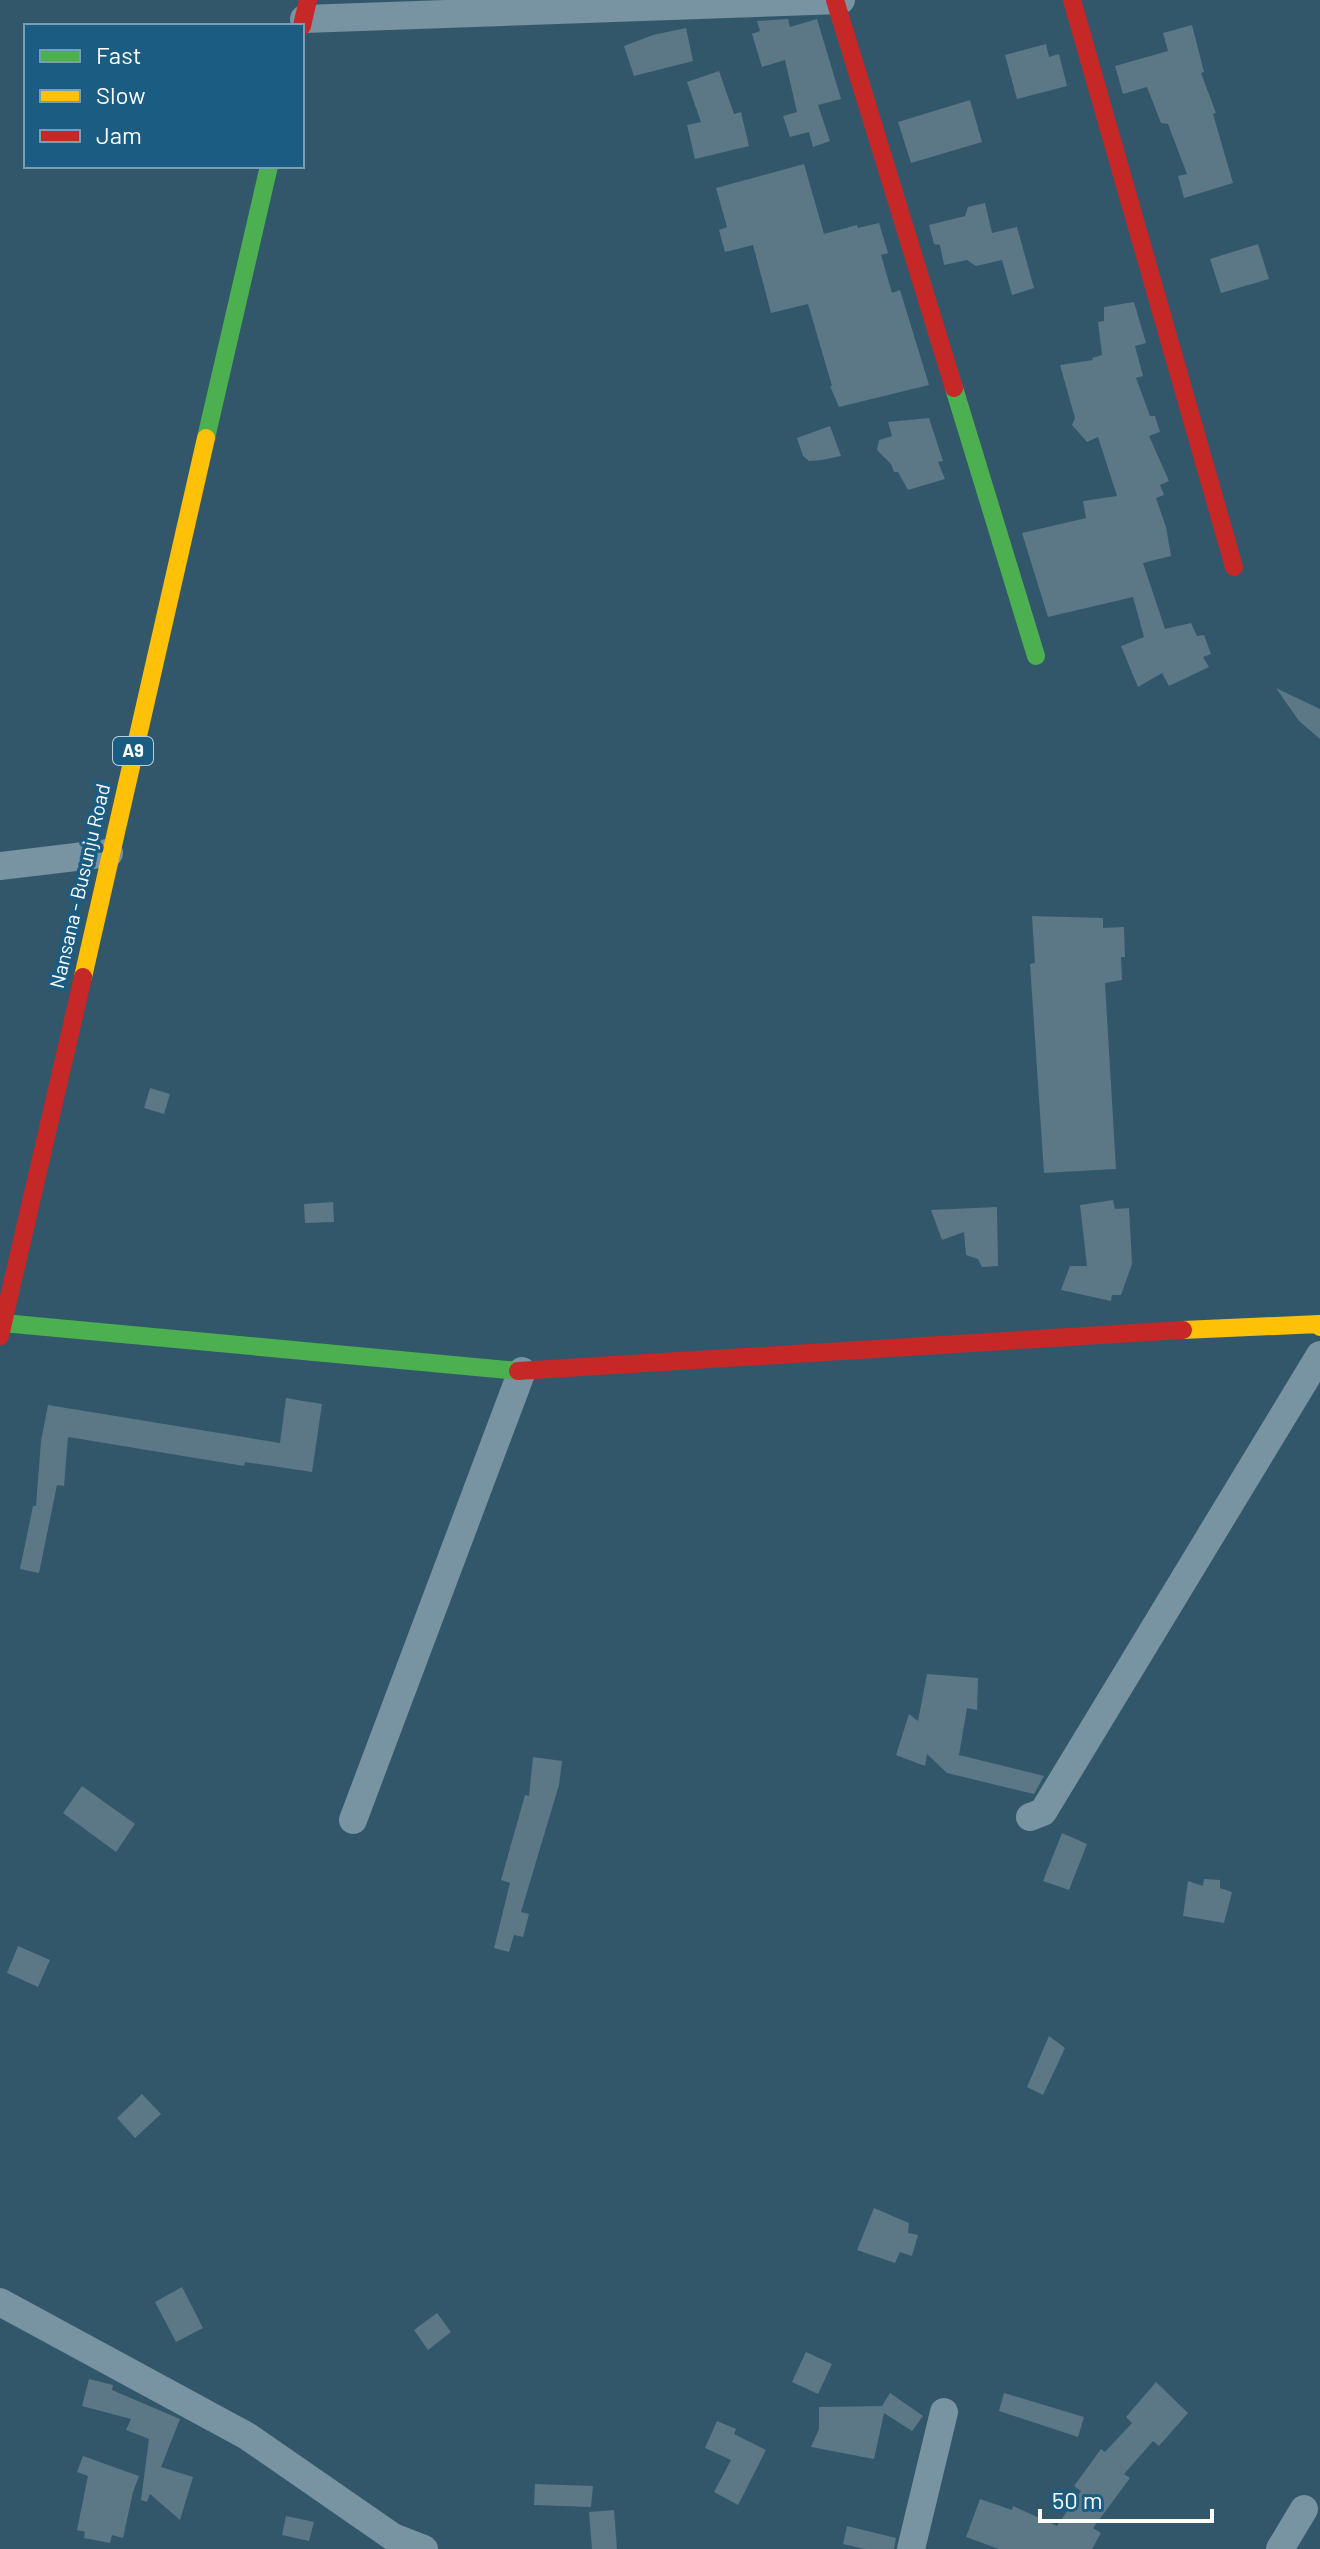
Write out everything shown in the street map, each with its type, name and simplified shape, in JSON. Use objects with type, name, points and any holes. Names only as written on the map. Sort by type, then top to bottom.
[{"type":"street","points":[[305,15],[838,0],[1036,656]]},
{"type":"street","points":[[1072,0],[1234,567]]},
{"type":"street","name":"Nansana - Busunju Road","points":[[1,1330],[269,168]]},
{"type":"street","points":[[0,866],[109,853]]},
{"type":"street","points":[[1,1330],[522,1371],[1299,1323],[1319,1324],[1320,1327]]},
{"type":"street","points":[[1030,1817],[1043,1812],[1320,1355]]},
{"type":"street","points":[[353,1820],[522,1371]]},
{"type":"street","points":[[0,2302],[247,2436],[393,2537],[424,2549]]},
{"type":"street","points":[[911,2549],[944,2412]]},
{"type":"street","points":[[1280,2549],[1304,2509]]},
{"type":"building","points":[[788,19],[790,27],[817,19],[841,99],[818,105],[830,141],[813,147],[809,132],[790,137],[783,116],[797,112],[785,60],[762,67],[752,34],[760,31],[757,21]]},
{"type":"building","points":[[1192,25],[1204,72],[1201,73],[1216,113],[1213,114],[1233,183],[1184,198],[1178,176],[1187,174],[1168,124],[1161,123],[1147,87],[1123,94],[1115,66],[1168,51],[1163,33]]},
{"type":"building","points":[[686,28],[693,61],[634,76],[624,46],[653,35]]},
{"type":"building","points":[[1046,44],[1049,57],[1059,54],[1067,86],[1017,99],[1005,55]]},
{"type":"building","points":[[719,71],[734,114],[741,112],[749,146],[695,159],[687,125],[701,122],[687,82]]},
{"type":"building","points":[[970,100],[982,142],[911,163],[898,122]]},
{"type":"building","points":[[804,164],[824,234],[879,223],[888,253],[881,255],[892,293],[900,290],[929,385],[839,407],[830,386],[808,304],[771,313],[753,245],[725,252],[719,230],[727,227],[716,188]]},
{"type":"building","points":[[985,203],[992,233],[1017,227],[1034,288],[1012,295],[1002,260],[976,266],[967,260],[944,265],[940,245],[934,244],[929,225],[965,216],[968,207]]},
{"type":"building","points":[[1258,244],[1269,279],[1221,293],[1210,259]]},
{"type":"building","points":[[1134,302],[1146,343],[1135,346],[1143,376],[1136,378],[1150,416],[1155,416],[1160,432],[1149,436],[1169,481],[1160,485],[1164,495],[1156,498],[1166,527],[1171,556],[1143,563],[1165,629],[1191,623],[1197,636],[1204,635],[1211,654],[1203,657],[1209,667],[1169,686],[1162,673],[1138,687],[1121,646],[1144,637],[1133,597],[1048,617],[1022,533],[1086,518],[1083,501],[1117,496],[1098,437],[1087,442],[1072,425],[1075,418],[1060,365],[1093,360],[1102,355],[1098,322],[1104,321],[1104,307]]},
{"type":"building","points":[[929,418],[943,461],[938,462],[945,479],[908,490],[898,472],[894,472],[891,464],[877,450],[879,440],[892,436],[888,422]]},
{"type":"building","points":[[830,426],[841,456],[809,461],[803,456],[797,438]]},
{"type":"building","points":[[1276,688],[1320,709],[1320,739],[1299,721]]},
{"type":"building","points":[[1032,916],[1103,918],[1103,928],[1124,927],[1122,980],[1105,983],[1116,1169],[1044,1173],[1030,964],[1035,963]]},
{"type":"building","points":[[150,1088],[170,1094],[164,1114],[144,1108]]},
{"type":"building","points":[[1113,1200],[1115,1209],[1129,1208],[1132,1264],[1121,1295],[1112,1295],[1111,1301],[1061,1290],[1070,1266],[1087,1266],[1080,1205]]},
{"type":"building","points":[[333,1202],[334,1222],[305,1223],[304,1204]]},
{"type":"building","points":[[997,1207],[998,1266],[982,1267],[978,1259],[966,1255],[964,1232],[942,1240],[931,1210]]},
{"type":"building","points":[[286,1398],[322,1404],[312,1472],[245,1462],[244,1466],[68,1437],[64,1486],[57,1485],[39,1573],[20,1569],[33,1506],[36,1506],[41,1441],[48,1405],[280,1443]]},
{"type":"building","points":[[927,1674],[978,1678],[977,1710],[967,1708],[959,1755],[1044,1776],[1034,1794],[947,1773],[927,1754],[925,1766],[896,1755],[909,1714],[918,1721]]},
{"type":"building","points":[[533,1757],[562,1761],[559,1785],[521,1912],[529,1914],[523,1937],[514,1935],[509,1952],[494,1948],[510,1883],[501,1880],[525,1795],[529,1796]]},
{"type":"building","points":[[82,1786],[135,1824],[116,1852],[63,1813]]},
{"type":"building","points":[[1062,1833],[1087,1844],[1069,1890],[1043,1881]]},
{"type":"building","points":[[1204,1879],[1220,1880],[1220,1888],[1232,1892],[1224,1923],[1183,1916],[1188,1881],[1203,1886]]},
{"type":"building","points":[[18,1946],[50,1960],[38,1987],[7,1973]]},
{"type":"building","points":[[1049,2036],[1065,2048],[1043,2095],[1027,2087]]},
{"type":"building","points":[[142,2094],[161,2114],[135,2138],[117,2118]]},
{"type":"building","points":[[874,2208],[909,2223],[908,2233],[918,2235],[912,2256],[900,2252],[895,2263],[857,2250]]},
{"type":"building","points":[[182,2287],[203,2328],[176,2342],[155,2302]]},
{"type":"building","points":[[437,2313],[451,2332],[428,2350],[414,2330]]},
{"type":"building","points":[[806,2352],[832,2364],[818,2394],[792,2382]]},
{"type":"building","points":[[89,2379],[113,2385],[112,2390],[180,2419],[161,2467],[193,2477],[180,2520],[150,2494],[147,2502],[141,2500],[149,2439],[126,2430],[131,2419],[82,2406]]},
{"type":"building","points":[[1156,2382],[1188,2413],[1159,2446],[1153,2441],[1124,2474],[1130,2478],[1093,2528],[1101,2533],[1092,2549],[999,2549],[966,2537],[980,2499],[1012,2510],[1013,2506],[1057,2526],[1081,2491],[1074,2486],[1101,2449],[1105,2452],[1132,2423],[1126,2417]]},
{"type":"building","points":[[890,2393],[923,2416],[912,2431],[884,2413],[874,2459],[811,2447],[819,2429],[819,2407],[882,2406]]},
{"type":"building","points":[[1004,2393],[1084,2417],[1078,2437],[999,2411]]},
{"type":"building","points":[[717,2421],[736,2429],[734,2434],[766,2450],[738,2505],[714,2492],[731,2460],[705,2448]]},
{"type":"building","points":[[83,2456],[139,2476],[123,2538],[112,2535],[110,2543],[84,2538],[85,2532],[77,2530],[88,2476],[77,2472]]},
{"type":"building","points":[[535,2484],[593,2486],[591,2507],[534,2505]]},
{"type":"building","points":[[614,2510],[617,2549],[592,2549],[589,2512]]},
{"type":"building","points":[[286,2516],[314,2522],[309,2541],[282,2535]]},
{"type":"building","points":[[847,2526],[896,2538],[894,2549],[865,2549],[843,2544]]},
{"type":"traffic: fast","points":[[206,438],[269,168]]},
{"type":"traffic: fast","points":[[954,388],[1036,656]]},
{"type":"traffic: fast","points":[[3,1323],[518,1371]]},
{"type":"traffic: slow","points":[[83,977],[206,438]]},
{"type":"traffic: slow","points":[[1183,1330],[1319,1324],[1320,1327]]},
{"type":"traffic: jam","points":[[302,24],[308,0]]},
{"type":"traffic: jam","points":[[835,0],[954,388]]},
{"type":"traffic: jam","points":[[1072,0],[1234,567]]},
{"type":"traffic: jam","points":[[0,1336],[83,977]]},
{"type":"traffic: jam","points":[[518,1371],[1183,1330]]}]
